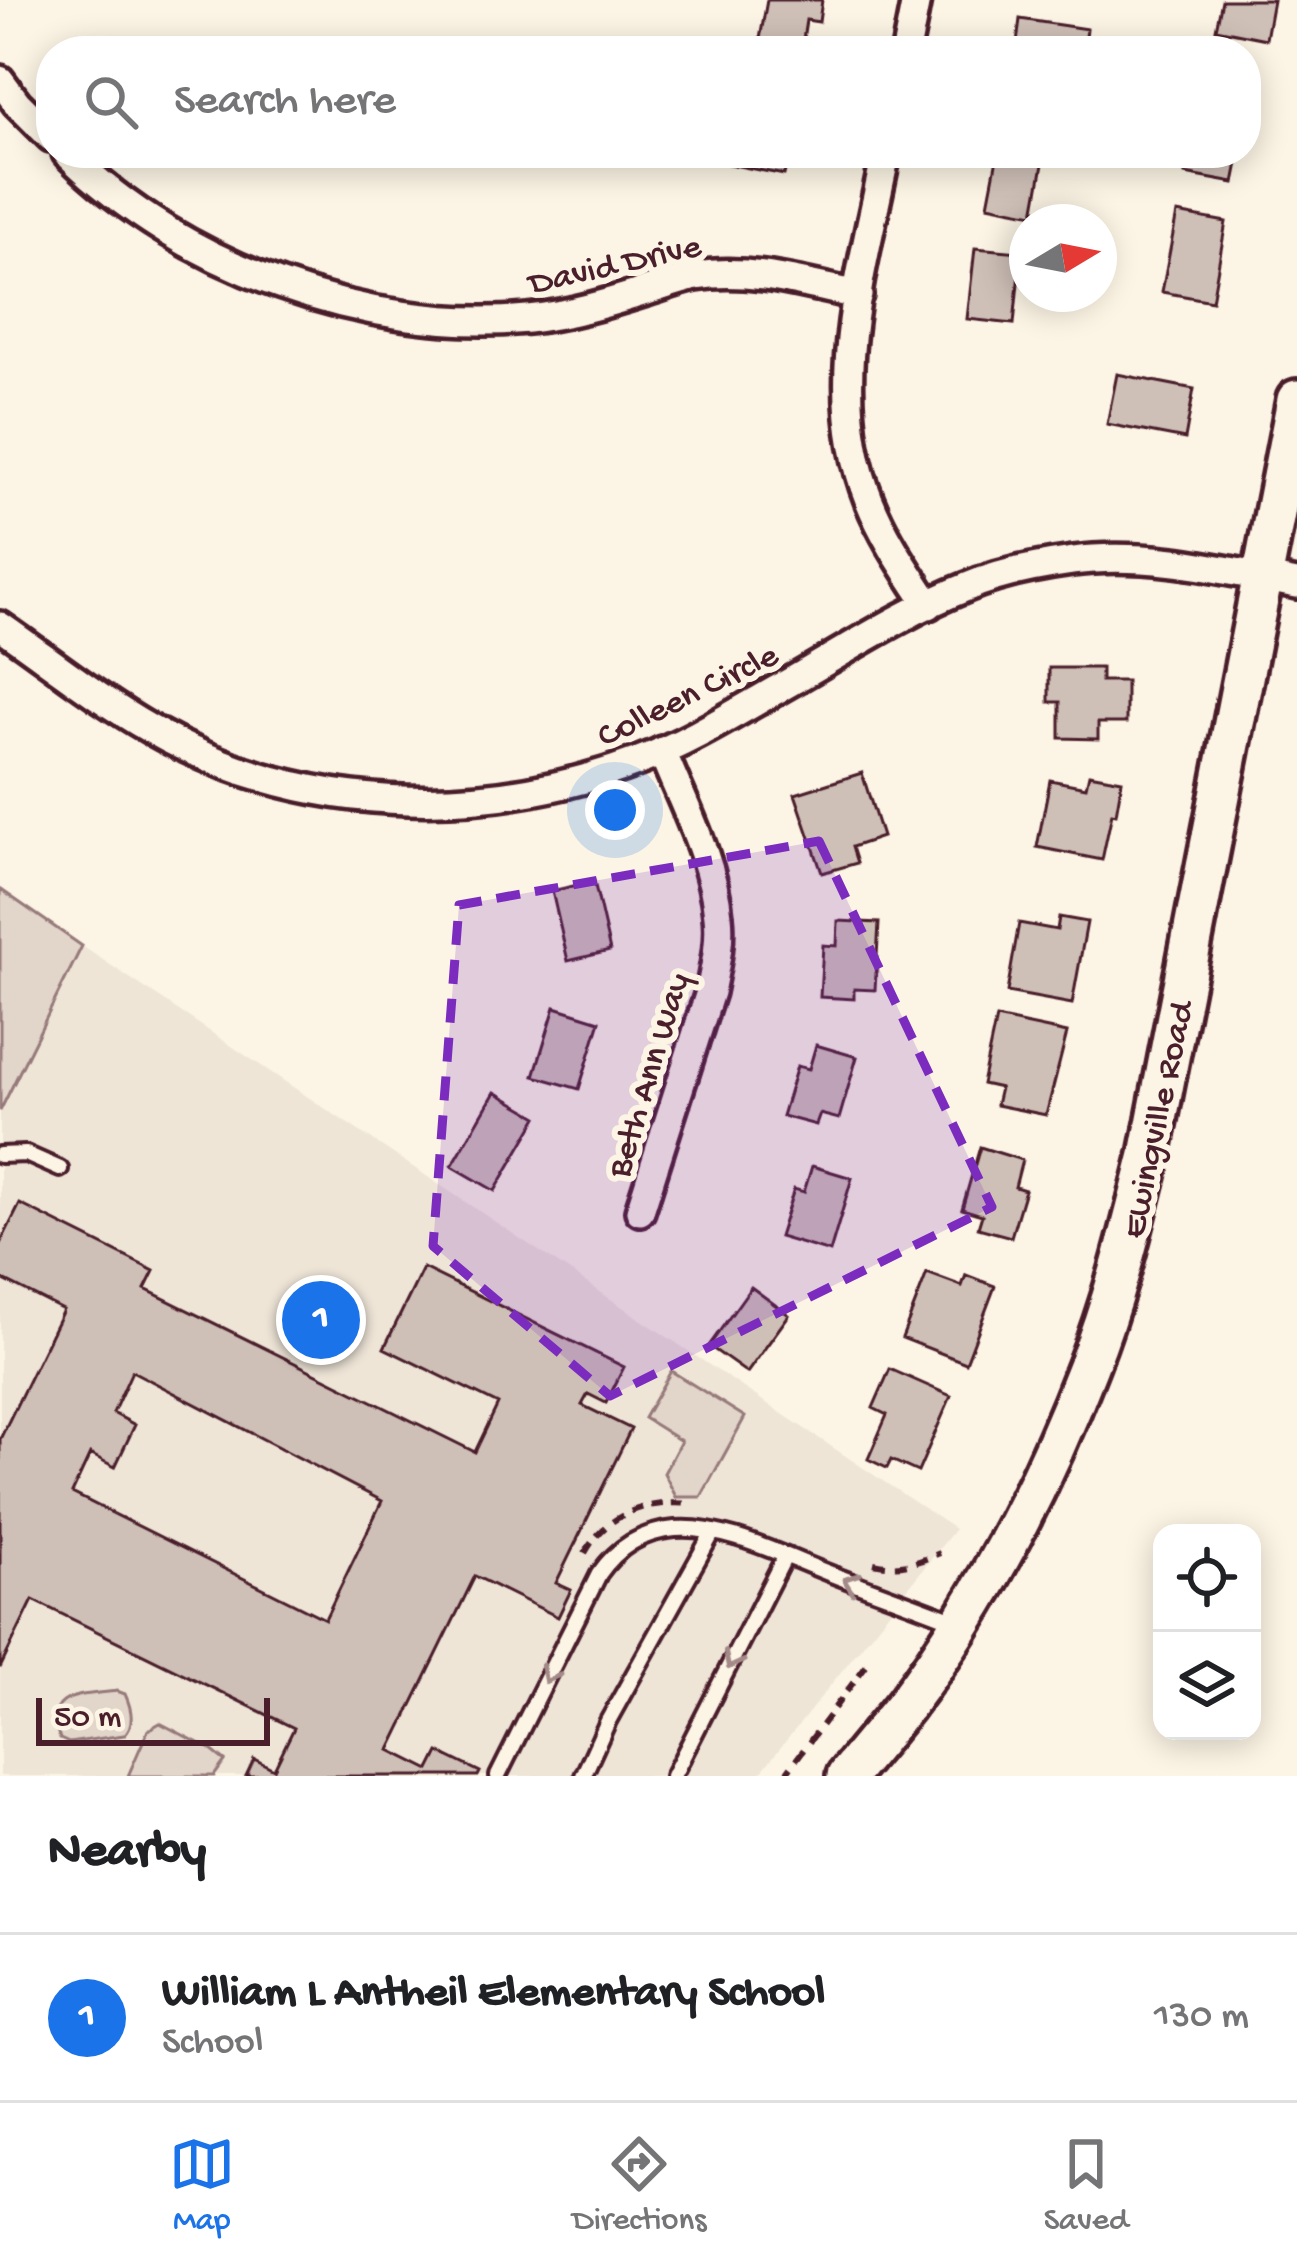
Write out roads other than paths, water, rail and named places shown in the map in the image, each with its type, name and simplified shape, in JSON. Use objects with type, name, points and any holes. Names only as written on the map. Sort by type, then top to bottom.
[{"type":"main road","name":"Ewingville Road","points":[[847,1776],[906,1703],[961,1623],[1021,1519],[1090,1364],[1150,1155],[1280,581],[1297,400]]},
{"type":"street","points":[[909,36],[916,0]]},
{"type":"street","points":[[0,80],[36,120]]},
{"type":"street","name":"David Drive","points":[[85,168],[126,202],[254,274],[329,301],[387,314],[458,322],[528,319],[589,309],[694,277],[732,273],[858,295]]},
{"type":"street","points":[[883,168],[848,346],[847,398],[868,498],[887,539],[929,604]]},
{"type":"street","name":"Colleen Circle","points":[[0,626],[148,728],[201,754],[323,792],[451,802],[520,795],[587,779],[662,751],[929,604],[1026,569],[1078,560],[1145,559],[1280,581]]},
{"type":"street","name":"Beth Ann Way","points":[[640,1211],[717,957],[718,918],[711,875],[662,751]]},
{"type":"lane","points":[[0,1154],[26,1154],[60,1169]]},
{"type":"lane","points":[[498,1776],[599,1574],[632,1540],[652,1533],[675,1529],[713,1532],[961,1623]]},
{"type":"lane","points":[[583,1776],[608,1721],[713,1532]]},
{"type":"lane","points":[[673,1776],[785,1556]]},
{"type":"place","name":"William L Antheil Elementary School","points":[[321,1320]]}]
